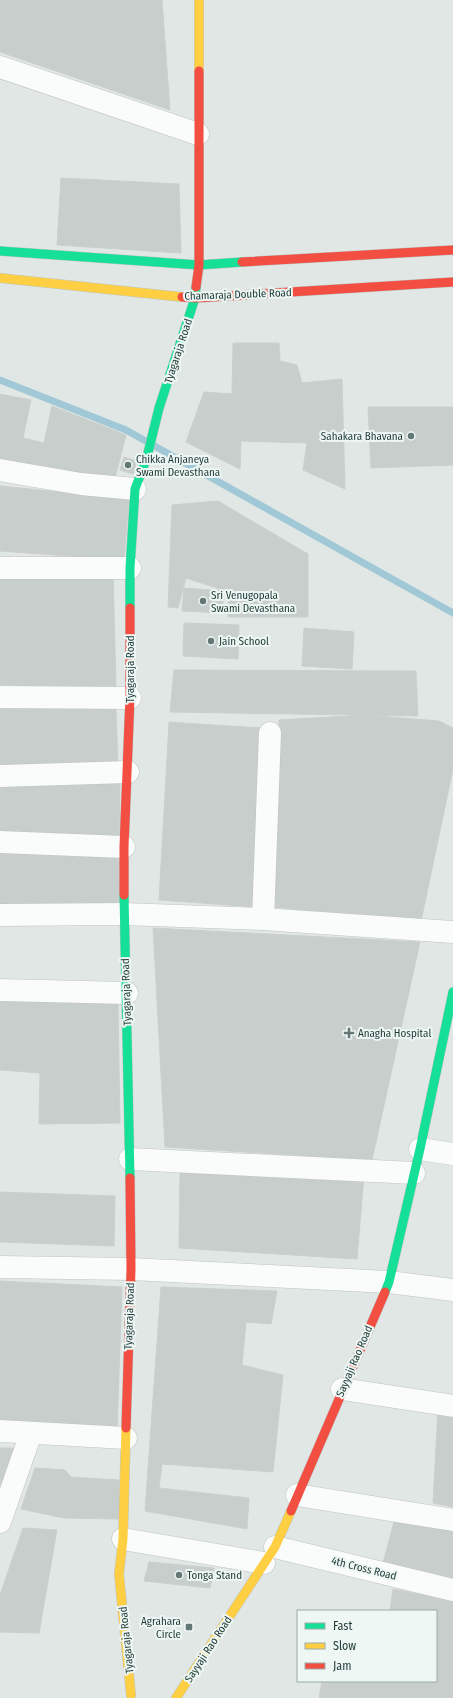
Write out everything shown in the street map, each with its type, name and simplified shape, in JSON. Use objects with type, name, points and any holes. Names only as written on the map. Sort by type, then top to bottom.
[{"type":"street","name":"Tyagaraja Road","points":[[119,1698],[134,1696],[119,1574],[123,1539],[131,1270],[127,993],[124,914],[124,847],[130,698],[130,568],[136,489],[147,457],[159,408],[196,298],[199,265],[198,134],[200,0]]},
{"type":"street","points":[[0,67],[198,134]]},
{"type":"street","points":[[0,251],[199,265],[438,251],[453,248]]},
{"type":"street","name":"Chamaraja Double Road","points":[[0,278],[196,298],[453,282]]},
{"type":"street","points":[[0,470],[81,484],[136,489]]},
{"type":"street","points":[[0,568],[130,568]]},
{"type":"street","points":[[0,697],[130,698]]},
{"type":"street","points":[[263,919],[270,733]]},
{"type":"street","points":[[0,776],[128,772]]},
{"type":"street","points":[[0,842],[124,847]]},
{"type":"street","points":[[0,915],[124,914],[263,919],[453,932]]},
{"type":"street","points":[[0,990],[127,993]]},
{"type":"street","name":"Sayyaji Rao Road","points":[[176,1698],[269,1555],[297,1495],[388,1282],[420,1149],[453,992]]},
{"type":"street","points":[[420,1149],[453,1154]]},
{"type":"street","points":[[130,1159],[414,1173]]},
{"type":"street","points":[[0,1266],[131,1270],[388,1282],[453,1290]]},
{"type":"street","points":[[342,1389],[453,1406]]},
{"type":"street","points":[[0,1431],[126,1438]]},
{"type":"street","points":[[0,1522],[31,1433]]},
{"type":"street","points":[[297,1495],[453,1520]]},
{"type":"street","name":"4th Cross Road","points":[[123,1539],[269,1555],[453,1590]]},
{"type":"building","points":[[0,0],[162,0],[170,110],[0,52]]},
{"type":"building","points":[[61,178],[179,184],[181,253],[57,245]]},
{"type":"building","points":[[233,343],[279,343],[280,361],[297,365],[302,383],[342,379],[345,489],[303,470],[307,443],[241,441],[240,469],[186,442],[204,392],[232,394]]},
{"type":"building","points":[[0,394],[31,400],[23,438],[44,443],[52,406],[126,435],[114,482],[0,460]]},
{"type":"building","name":"Sahakara Bhavana","points":[[368,407],[453,407],[453,465],[371,468]]},
{"type":"building","name":"Chikka Anjaneya Swami Devasthana","points":[[124,457],[137,461],[133,474],[120,470]]},
{"type":"building","points":[[0,486],[129,499],[124,560],[0,551]]},
{"type":"building","points":[[218,501],[308,554],[308,617],[228,617],[229,592],[186,578],[178,608],[168,607],[172,505]]},
{"type":"building","points":[[0,572],[113,572],[116,687],[0,685]]},
{"type":"building","name":"Sri Venugopala Swami Devasthana","points":[[184,588],[224,591],[222,613],[182,611]]},
{"type":"building","name":"Jain School","points":[[184,623],[239,625],[238,659],[183,656]]},
{"type":"building","points":[[304,628],[354,632],[352,669],[302,666]]},
{"type":"building","points":[[174,670],[416,671],[418,716],[170,712]]},
{"type":"building","points":[[0,709],[116,709],[118,767],[0,768]]},
{"type":"building","points":[[365,715],[439,721],[453,728],[453,769],[421,921],[272,907],[279,720]]},
{"type":"building","points":[[169,722],[261,728],[256,907],[159,900]]},
{"type":"building","points":[[120,778],[119,837],[0,834],[0,782]]},
{"type":"building","points":[[0,848],[118,853],[120,903],[0,905]]},
{"type":"building","points":[[153,928],[420,942],[372,1160],[165,1147]]},
{"type":"building","points":[[0,1001],[118,1002],[120,1123],[39,1124],[40,1073],[0,1070]]},
{"type":"building","points":[[325,1013],[364,1015],[362,1063],[323,1061]]},
{"type":"building","points":[[180,1170],[364,1175],[357,1259],[179,1248]]},
{"type":"building","points":[[0,1192],[115,1196],[114,1246],[0,1242]]},
{"type":"building","points":[[0,1281],[122,1287],[117,1432],[0,1427]]},
{"type":"building","points":[[161,1287],[277,1291],[271,1324],[246,1322],[242,1365],[283,1375],[273,1472],[162,1464],[159,1488],[249,1498],[247,1529],[145,1511]]},
{"type":"building","points":[[438,1410],[453,1412],[453,1507],[433,1503]]},
{"type":"building","points":[[0,1448],[19,1448],[0,1502]]},
{"type":"building","points":[[35,1468],[65,1470],[71,1477],[119,1480],[119,1519],[64,1518],[21,1509]]},
{"type":"building","points":[[395,1518],[453,1528],[453,1578],[383,1563]]},
{"type":"building","points":[[23,1528],[57,1530],[39,1633],[0,1632],[0,1595]]},
{"type":"building","name":"Tonga Stand","points":[[149,1562],[214,1568],[210,1588],[144,1581]]},
{"type":"building","points":[[393,1589],[453,1601],[453,1698],[319,1698],[322,1682],[437,1682],[437,1610],[390,1610]]},
{"type":"waterway","points":[[0,380],[126,430],[453,613]]},
{"type":"traffic: fast","points":[[0,251],[199,265],[242,262]]},
{"type":"traffic: fast","points":[[130,608],[130,568],[135,489],[147,457],[159,408],[195,298],[196,287]]},
{"type":"traffic: fast","points":[[124,895],[130,1178]]},
{"type":"traffic: fast","points":[[385,1292],[389,1282],[420,1149],[453,992]]},
{"type":"traffic: slow","points":[[199,0],[199,71]]},
{"type":"traffic: slow","points":[[0,278],[182,297]]},
{"type":"traffic: slow","points":[[126,1428],[123,1539],[119,1574],[131,1695]]},
{"type":"traffic: slow","points":[[176,1698],[275,1547],[291,1511]]},
{"type":"traffic: jam","points":[[196,287],[199,265],[199,71]]},
{"type":"traffic: jam","points":[[242,262],[453,250]]},
{"type":"traffic: jam","points":[[182,297],[195,298],[453,282]]},
{"type":"traffic: jam","points":[[124,895],[124,847],[130,698],[130,608]]},
{"type":"traffic: jam","points":[[126,1428],[131,1269],[130,1178]]},
{"type":"traffic: jam","points":[[291,1511],[385,1292]]},
{"type":"place","name":"Sahakara Bhavana","points":[[411,436]]},
{"type":"place","name":"Chikka Anjaneya Swami Devasthana","points":[[128,465]]},
{"type":"place","name":"Sri Venugopala Swami Devasthana","points":[[203,601]]},
{"type":"place","name":"Jain School","points":[[211,641]]},
{"type":"place","name":"Anagha Hospital","points":[[349,1033]]},
{"type":"place","name":"Tonga Stand","points":[[179,1575]]},
{"type":"place","name":"Agrahara Circle","points":[[189,1627]]}]
